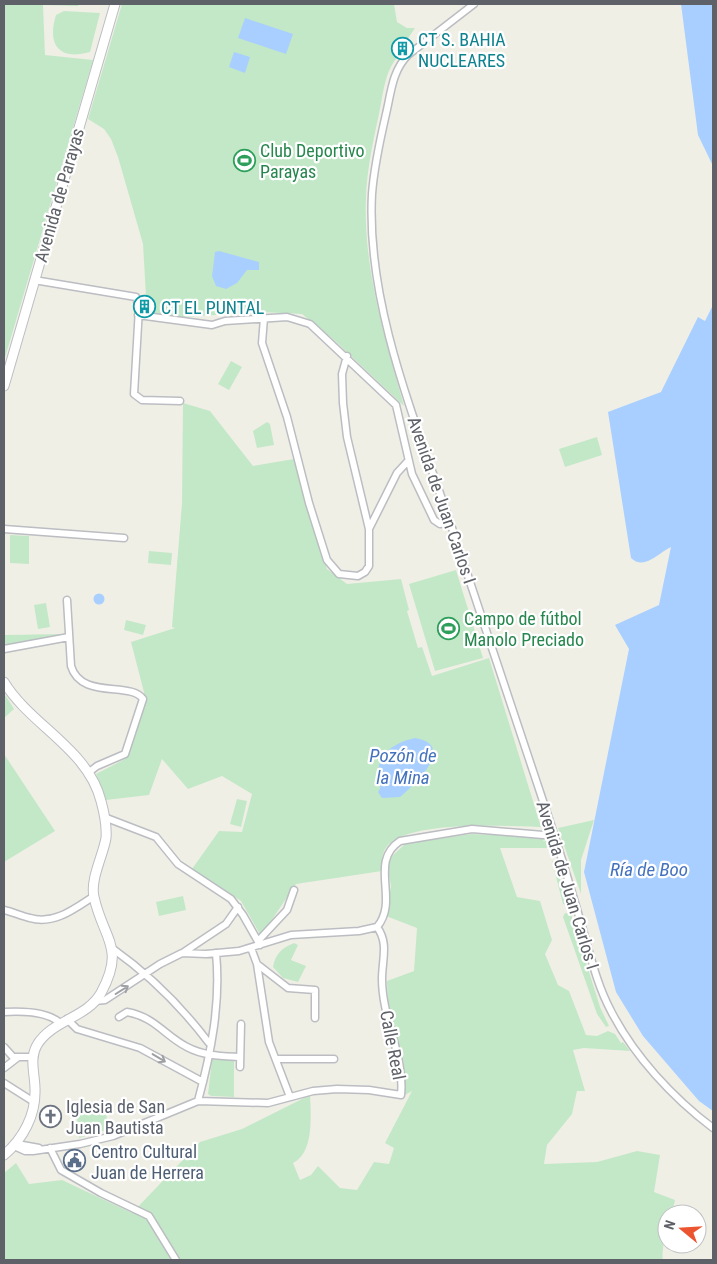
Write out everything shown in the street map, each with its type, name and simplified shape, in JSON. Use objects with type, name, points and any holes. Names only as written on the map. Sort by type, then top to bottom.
[{"type":"street","name":"Avenida de Parayas","points":[[4,386],[114,4]]},
{"type":"street","name":"Avenida de Juan Carlos I","points":[[474,4],[427,39],[399,65],[378,146],[372,193],[372,231],[376,267],[390,332],[424,448],[555,836],[596,975],[611,1012],[646,1063],[679,1099],[713,1128]]},
{"type":"street","points":[[34,280],[132,296],[138,300],[134,394],[142,400],[180,401]]},
{"type":"street","points":[[138,315],[212,325],[225,321],[287,317],[305,321],[321,332],[396,405],[412,474],[434,520],[440,524],[450,523]]},
{"type":"street","points":[[264,318],[262,343],[287,417],[309,503],[327,560],[339,574],[354,577],[368,569],[369,530],[346,437],[342,386],[346,356]]},
{"type":"street","points":[[369,530],[397,473],[408,461]]},
{"type":"street","points":[[4,528],[124,538]]},
{"type":"street","points":[[67,600],[71,666],[74,674],[81,680],[100,688],[137,693],[142,699],[125,754],[117,760],[97,766],[88,774]]},
{"type":"street","points":[[4,649],[69,637]]},
{"type":"street","points":[[4,682],[14,698],[72,753],[88,774],[101,800],[106,836],[94,896],[113,949],[111,968],[96,1001]]},
{"type":"street","points":[[104,817],[156,837],[166,852],[178,864],[231,899],[238,907],[259,943]]},
{"type":"street","points":[[259,943],[291,935],[359,931],[377,927],[383,916],[386,897],[384,861],[394,845],[400,841],[472,829],[555,836]]},
{"type":"street","points":[[182,953],[216,953],[251,948],[259,943],[287,910],[294,890]]},
{"type":"street","points":[[4,910],[31,919],[49,920],[62,915],[94,896]]},
{"type":"street","points":[[4,1155],[15,1145],[25,1131],[34,1102],[33,1057],[42,1038],[64,1021],[96,1001],[105,1000],[226,924],[238,907]]},
{"type":"street","name":"Calle Real","points":[[15,1145],[26,1151],[80,1144],[113,1136],[198,1101],[268,1103],[313,1091],[337,1089],[369,1090],[401,1095],[400,1063],[385,1007],[382,979],[384,942],[377,927]]},
{"type":"street","points":[[251,948],[257,964],[269,1042],[290,1097]]},
{"type":"street","points":[[113,949],[146,973],[168,994],[210,1043]]},
{"type":"street","points":[[198,1101],[216,1016],[218,991],[216,953]]},
{"type":"street","points":[[257,964],[288,988],[315,990],[315,1018]]},
{"type":"street","points":[[4,1012],[33,1013],[64,1021],[76,1029],[140,1048],[203,1082]]},
{"type":"street","points":[[119,1017],[127,1012],[140,1016],[163,1028],[186,1047],[208,1056],[240,1057]]},
{"type":"street","points":[[240,1068],[241,1024]]},
{"type":"street","points":[[4,1047],[9,1054],[17,1058],[33,1057]]},
{"type":"street","points":[[4,1068],[17,1058]]},
{"type":"street","points":[[276,1059],[334,1059]]},
{"type":"street","points":[[4,1082],[34,1102]]},
{"type":"street","points":[[25,1131],[29,1145]]},
{"type":"street","name":"Calle Real","points":[[15,1145],[29,1145],[43,1149]]},
{"type":"street","points":[[50,1148],[61,1170],[101,1193],[149,1216],[176,1260]]},
{"type":"green space","points":[[4,4],[76,4],[79,6],[43,5],[45,55],[93,60],[4,361]]},
{"type":"green space","name":"Club Deportivo Parayas","points":[[122,4],[394,4],[397,22],[407,28],[415,28],[400,50],[402,52],[388,73],[371,156],[366,197],[366,224],[372,277],[383,329],[404,406],[334,340],[302,314],[261,312],[184,317],[147,314],[143,244],[118,157],[111,139],[104,129],[88,119]]},
{"type":"green space","points":[[64,11],[100,13],[90,52],[70,54],[63,52],[54,42],[53,34],[56,15]]},
{"type":"green space","points":[[231,361],[242,367],[229,390],[218,384]]},
{"type":"green space","points":[[183,403],[210,411],[253,466],[294,459],[327,569],[347,584],[401,579],[409,610],[407,611],[418,648],[422,647],[432,676],[489,658],[541,827],[461,826],[438,828],[400,837],[388,845],[384,851],[382,871],[296,884],[261,936],[241,901],[192,869],[219,831],[242,832],[252,794],[222,776],[188,789],[162,759],[149,795],[106,800],[96,774],[125,759],[146,700],[131,642],[175,628],[172,627],[182,503]]},
{"type":"green space","points":[[267,422],[270,424],[274,445],[257,448],[253,431]]},
{"type":"green space","points":[[597,437],[602,455],[565,467],[559,449]]},
{"type":"green space","points":[[10,535],[29,536],[29,564],[10,563]]},
{"type":"green space","points":[[149,551],[172,553],[171,565],[148,563]]},
{"type":"green space","name":"Campo de fútbol Manolo Preciado","points":[[456,570],[483,658],[435,671],[409,584]]},
{"type":"green space","points":[[46,603],[50,627],[38,629],[34,605]]},
{"type":"green space","points":[[126,620],[146,625],[143,635],[124,630]]},
{"type":"green space","points":[[65,634],[4,646],[4,635]]},
{"type":"green space","points":[[4,693],[14,709],[4,718]]},
{"type":"green space","points":[[4,754],[55,831],[4,862]]},
{"type":"green space","points":[[237,799],[247,801],[241,827],[230,824]]},
{"type":"green space","points":[[594,820],[581,860],[581,894],[558,828]]},
{"type":"green space","points":[[472,834],[542,837],[544,842],[545,840],[549,841],[553,854],[546,846],[547,848],[500,848],[517,897],[540,901],[552,940],[545,954],[558,985],[569,991],[586,1035],[597,1036],[608,1031],[615,1034],[630,1051],[584,1048],[573,1050],[585,1091],[577,1091],[572,1114],[547,1145],[544,1164],[597,1162],[637,1151],[660,1155],[654,1192],[675,1200],[674,1204],[657,1204],[657,1254],[663,1254],[663,1260],[4,1260],[4,1173],[16,1163],[29,1184],[62,1180],[132,1213],[200,1142],[242,1129],[310,1095],[311,1123],[308,1143],[300,1158],[293,1163],[300,1180],[311,1175],[318,1166],[340,1188],[357,1190],[374,1162],[389,1164],[394,1148],[385,1143],[412,1091],[405,1095],[404,1063],[388,1012],[387,981],[414,971],[417,928],[386,916],[391,886],[388,870],[389,859],[406,843]]},
{"type":"green space","points":[[552,861],[554,861],[569,906],[563,904]]},
{"type":"green space","points":[[183,896],[186,910],[159,916],[156,902]]},
{"type":"green space","points":[[565,913],[571,914],[600,1007],[609,1026],[606,1027],[597,1014],[563,917]]},
{"type":"green space","points":[[294,943],[298,945],[291,960],[306,966],[298,982],[283,978],[273,967],[275,958],[280,952]]},
{"type":"green space","points":[[212,1060],[234,1060],[234,1097],[211,1096],[208,1094]]},
{"type":"green space","points":[[85,1100],[104,1108],[110,1129],[79,1138],[77,1118]]},
{"type":"water","points":[[681,4],[713,4],[713,166],[698,135]]},
{"type":"water","points":[[245,18],[293,34],[286,54],[238,38]]},
{"type":"water","points":[[234,52],[250,57],[245,73],[229,67]]},
{"type":"water","points":[[219,251],[259,262],[259,270],[247,270],[237,283],[226,289],[216,286],[212,276],[215,252]]},
{"type":"water","name":"Ría de Boo","points":[[713,305],[713,1111],[699,1101],[643,1036],[616,992],[584,872],[629,649],[615,625],[659,605],[671,547],[646,562],[636,562],[631,558],[608,412],[661,392],[698,317],[705,321]]},
{"type":"water","points":[[99,593],[105,599],[99,605],[93,599]]},
{"type":"water","name":"Pozón de la Mina","points":[[415,738],[427,742],[433,748],[433,757],[429,766],[400,797],[382,798],[378,792],[380,786],[380,762],[388,750]]},
{"type":"place","name":"CT S. BAHIA NUCLEARES","points":[[402,49]]},
{"type":"place","name":"Club Deportivo Parayas","points":[[244,160]]},
{"type":"place","name":"CT EL PUNTAL","points":[[145,307]]},
{"type":"place","name":"Campo de fútbol Manolo Preciado","points":[[448,628]]},
{"type":"place","name":"Iglesia de San Juan Bautista","points":[[50,1116]]},
{"type":"place","name":"Centro Cultural Juan de Herrera","points":[[75,1161]]}]
